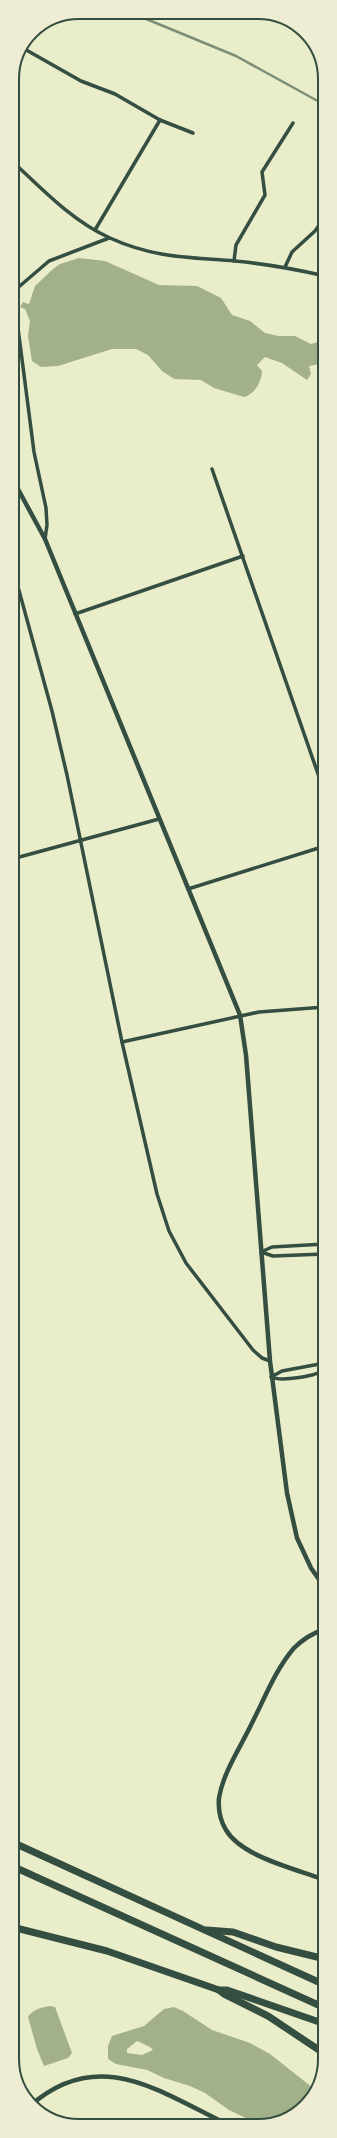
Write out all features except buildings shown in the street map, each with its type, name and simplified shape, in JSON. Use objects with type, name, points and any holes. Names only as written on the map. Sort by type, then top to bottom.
[{"type":"highway","points":[[19,1845],[318,1982]]},
{"type":"highway","points":[[19,1869],[318,2005]]},
{"type":"highway","points":[[19,1929],[107,1951],[219,1990],[227,1990],[318,2022]]},
{"type":"highway","points":[[204,1930],[228,1931],[276,1947],[318,1957]]},
{"type":"highway","points":[[219,1990],[268,2016],[318,2049]]},
{"type":"street","points":[[27,50],[71,76],[115,94],[160,120],[193,133]]},
{"type":"street","points":[[95,230],[160,120]]},
{"type":"street","points":[[234,261],[238,241],[265,195],[262,172],[292,123]]},
{"type":"street","points":[[19,167],[53,199],[95,230],[109,238],[136,248],[171,257],[234,261],[285,267],[318,274]]},
{"type":"street","points":[[285,267],[292,252],[318,227]]},
{"type":"street","points":[[19,287],[49,261],[109,238]]},
{"type":"street","points":[[19,344],[34,452],[46,508],[45,538]]},
{"type":"street","points":[[212,469],[318,774]]},
{"type":"street","points":[[19,491],[45,538],[240,1015],[246,1055],[272,1377],[292,1520],[306,1557],[318,1577]]},
{"type":"street","points":[[75,614],[243,556]]},
{"type":"street","points":[[19,590],[52,710],[82,841],[122,1042],[157,1194],[175,1245],[197,1279],[257,1355],[270,1361]]},
{"type":"street","points":[[19,857],[159,819]]},
{"type":"street","points":[[188,889],[318,848]]},
{"type":"street","points":[[122,1042],[240,1015],[318,1008]]},
{"type":"street","points":[[261,1252],[272,1247],[318,1244]]},
{"type":"street","points":[[261,1252],[273,1256],[318,1254]]},
{"type":"street","points":[[272,1377],[282,1371],[318,1364]]},
{"type":"street","points":[[272,1377],[282,1379],[318,1373]]},
{"type":"street","points":[[318,1633],[303,1641],[290,1654],[282,1665],[232,1762],[222,1786],[219,1804],[222,1823],[228,1834],[237,1843],[259,1855],[318,1877]]},
{"type":"street","points":[[36,2101],[42,2095],[68,2081],[94,2075],[108,2075],[134,2081],[214,2119]]},
{"type":"shaded area","points":[[79,258],[105,261],[159,285],[197,286],[221,298],[232,315],[250,321],[265,333],[278,336],[295,336],[311,344],[318,342],[318,364],[309,366],[311,374],[307,380],[282,363],[265,357],[257,365],[262,371],[259,383],[251,394],[244,397],[214,388],[201,380],[174,379],[162,371],[148,355],[136,349],[112,349],[58,366],[41,367],[32,361],[28,336],[30,321],[25,309],[20,307],[23,302],[29,304],[35,286],[60,264]]},
{"type":"shaded area","points":[[50,2006],[55,2007],[72,2053],[68,2058],[44,2066],[37,2049],[28,2017],[32,2012],[38,2009]]},
{"type":"shaded area","points":[[174,2007],[183,2011],[212,2030],[250,2043],[270,2054],[311,2086],[308,2092],[291,2109],[270,2118],[248,2119],[229,2110],[205,2093],[190,2086],[164,2078],[147,2070],[116,2064],[108,2059],[108,2046],[112,2036],[144,2026],[164,2009]],"holes":[[[137,2041],[153,2050],[142,2055],[127,2053],[127,2049]]]},
{"type":"railway","points":[[146,19],[236,56],[318,101]]}]
